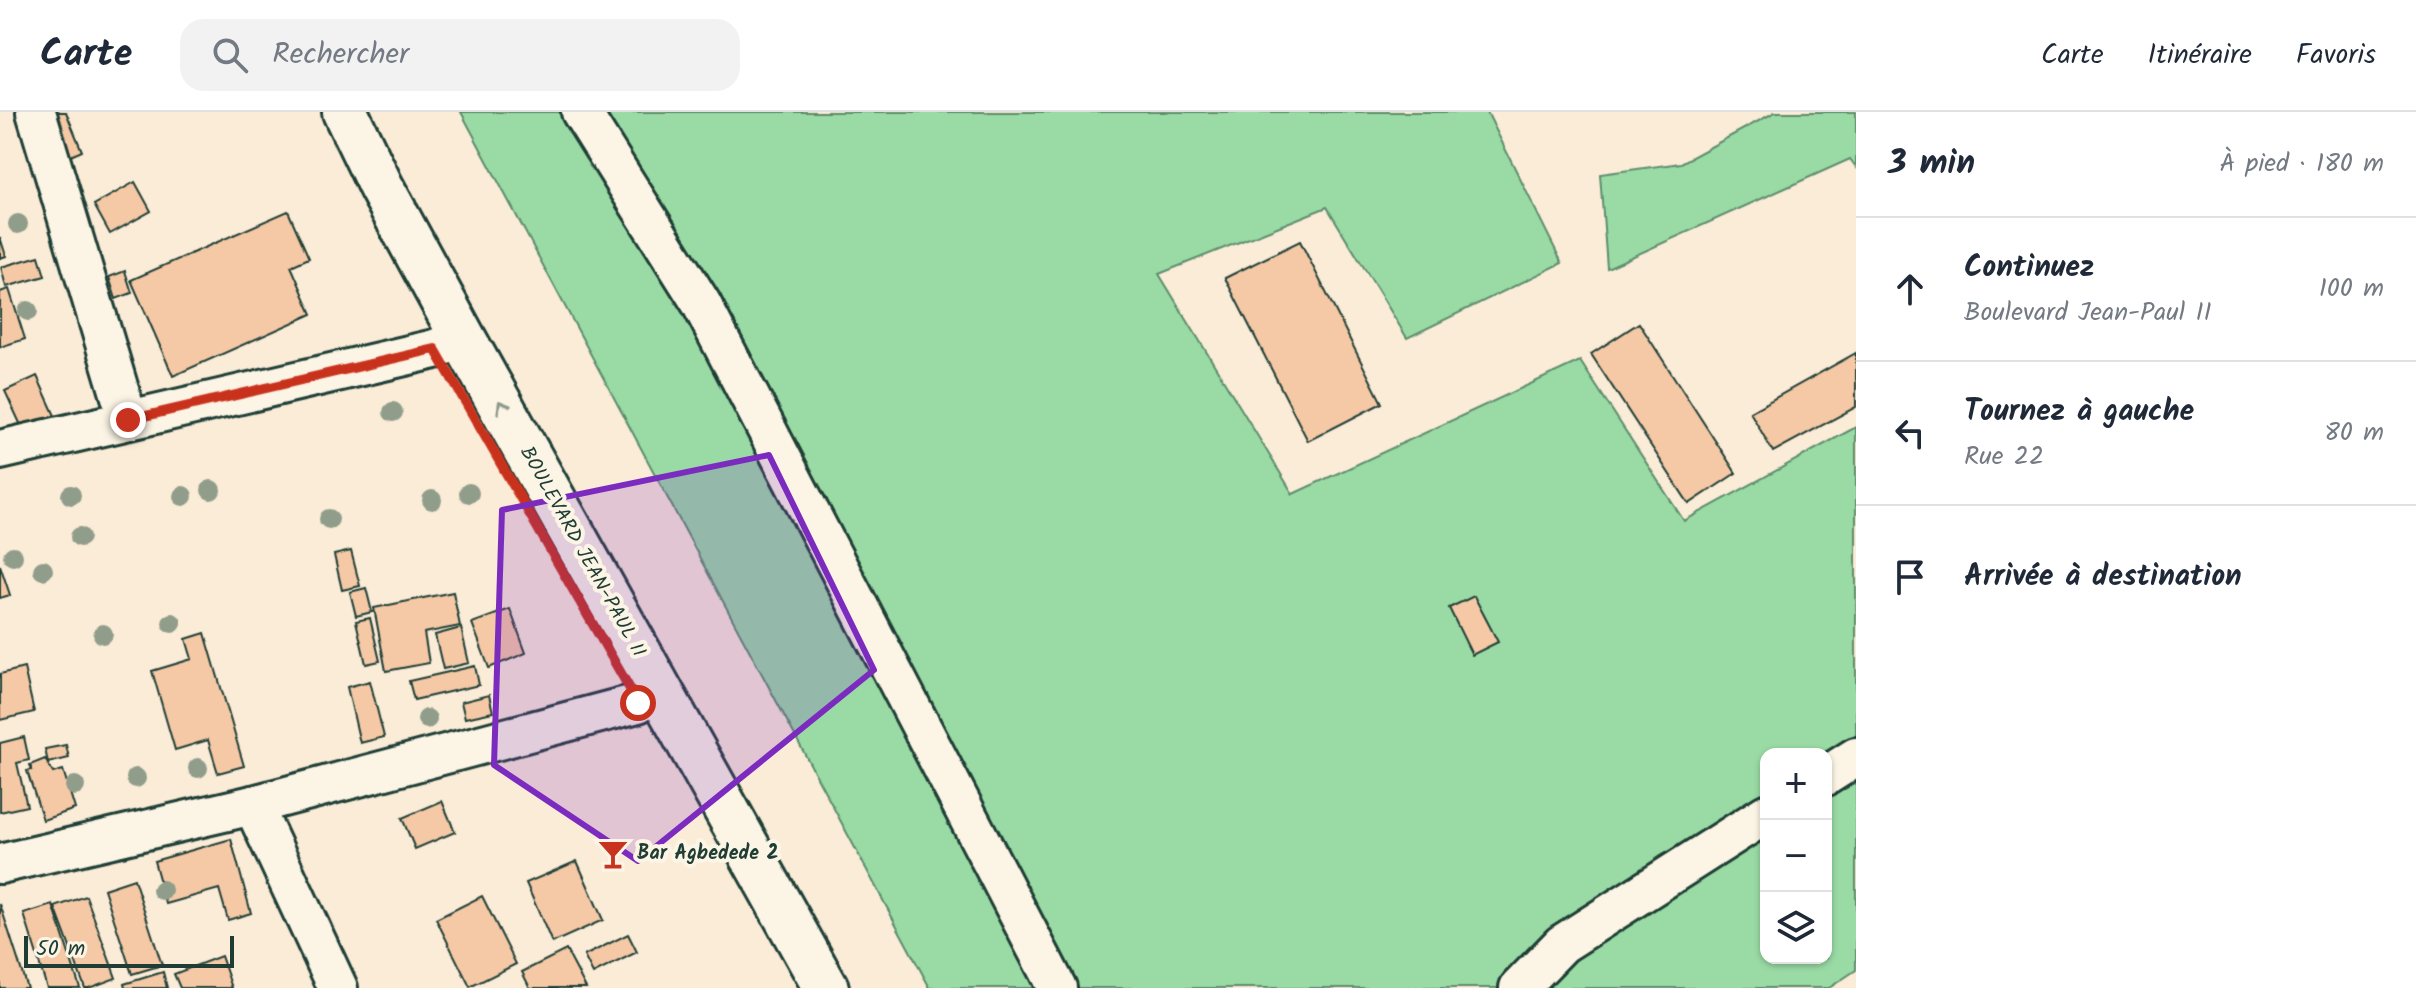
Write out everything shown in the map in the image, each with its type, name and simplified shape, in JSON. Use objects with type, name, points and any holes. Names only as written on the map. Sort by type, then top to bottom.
[{"type":"main road","name":"BOULEVARD JEAN-PAUL II","points":[[316,112],[826,988]]},
{"type":"main road","name":"BOULEVARD JEAN-PAUL II","points":[[345,112],[449,344],[638,703],[793,988]]},
{"type":"street","points":[[36,112],[128,420]]},
{"type":"street","points":[[581,112],[701,303],[1057,988]]},
{"type":"street","points":[[0,450],[449,344]]},
{"type":"street","points":[[0,864],[253,805],[638,703]]},
{"type":"street","points":[[1832,772],[1856,757]]},
{"type":"street","points":[[253,805],[338,988]]},
{"type":"street","points":[[1519,988],[1562,944],[1760,818]]},
{"type":"highlighted area","points":[[769,455],[874,670],[638,861],[494,765],[502,510]]},
{"type":"green space","points":[[461,112],[1487,112],[1562,263],[1407,338],[1327,207],[1159,274],[1293,494],[1580,361],[1684,521],[1856,427],[1856,970],[1829,988],[930,988]]},
{"type":"green space","points":[[1775,112],[1856,112],[1856,167],[1850,159],[1607,268],[1600,174],[1681,163]]},
{"type":"building","points":[[45,112],[66,112],[82,151],[64,159]]},
{"type":"building","points":[[135,182],[151,211],[110,234],[94,205]]},
{"type":"building","points":[[288,211],[309,258],[291,266],[312,314],[173,376],[131,280]]},
{"type":"building","points":[[0,237],[6,256],[0,258]]},
{"type":"building","points":[[1300,241],[1382,403],[1308,441],[1225,278]]},
{"type":"building","points":[[39,256],[45,276],[6,287],[1,267]]},
{"type":"building","points":[[125,271],[132,293],[116,299],[109,277]]},
{"type":"building","points":[[9,289],[25,339],[0,347],[0,292]]},
{"type":"building","points":[[1639,323],[1736,473],[1689,504],[1591,354]]},
{"type":"building","points":[[1856,353],[1856,407],[1773,452],[1750,412]]},
{"type":"building","points":[[37,376],[56,418],[24,432],[5,391]]},
{"type":"building","points":[[351,551],[360,586],[342,590],[334,555]]},
{"type":"building","points":[[0,565],[10,595],[0,598]]},
{"type":"building","points":[[366,588],[372,612],[356,616],[350,592]]},
{"type":"building","points":[[453,592],[460,626],[424,633],[429,663],[386,671],[374,608]]},
{"type":"building","points":[[1474,596],[1498,642],[1472,655],[1449,608]]},
{"type":"building","points":[[510,609],[526,653],[489,668],[472,623]]},
{"type":"building","points":[[370,618],[380,661],[366,664],[356,621]]},
{"type":"building","points":[[461,628],[469,663],[443,669],[435,635]]},
{"type":"building","points":[[205,633],[244,766],[218,773],[208,740],[175,750],[152,671],[192,659],[186,639]]},
{"type":"building","points":[[475,666],[479,685],[414,700],[409,681]]},
{"type":"building","points":[[24,668],[34,712],[0,720],[0,674]]},
{"type":"building","points":[[370,681],[384,737],[360,743],[347,687]]},
{"type":"building","points":[[489,695],[493,712],[465,718],[461,702]]},
{"type":"building","points":[[24,737],[29,760],[17,763],[27,806],[0,812],[0,743]]},
{"type":"building","points":[[66,745],[69,758],[48,763],[45,749]]},
{"type":"building","points":[[45,759],[53,773],[63,770],[75,809],[43,820],[27,771],[32,770],[30,765]]},
{"type":"building","points":[[442,801],[455,832],[415,849],[402,818]]},
{"type":"building","points":[[231,839],[251,913],[228,920],[219,889],[166,904],[154,861]]},
{"type":"building","points":[[577,861],[603,920],[552,943],[526,883]]},
{"type":"building","points":[[134,879],[162,965],[132,974],[104,889]]},
{"type":"building","points":[[86,896],[116,978],[89,988],[85,988],[55,907]]},
{"type":"building","points":[[482,896],[516,964],[470,987],[436,919]]},
{"type":"building","points":[[0,904],[27,988],[0,988]]},
{"type":"building","points":[[53,905],[80,988],[47,988],[24,914]]},
{"type":"building","points":[[628,934],[637,952],[593,974],[584,956]]},
{"type":"building","points":[[566,950],[586,988],[530,988],[522,972]]},
{"type":"building","points":[[221,956],[232,988],[180,988],[174,974]]},
{"type":"building","points":[[163,972],[167,988],[125,988],[124,984]]},
{"type":"place","name":"Bar Agbedede 2","points":[[613,854]]},
{"type":"route","points":[[128,420],[435,349],[638,703]]}]
